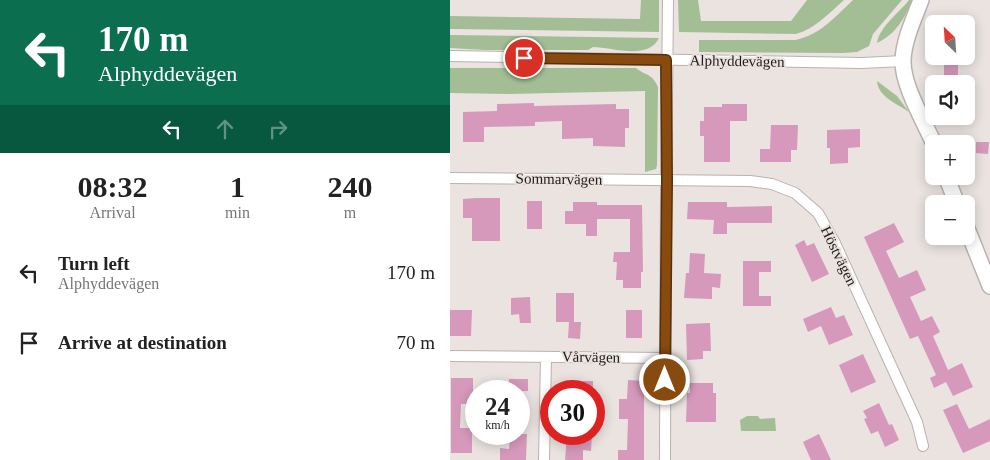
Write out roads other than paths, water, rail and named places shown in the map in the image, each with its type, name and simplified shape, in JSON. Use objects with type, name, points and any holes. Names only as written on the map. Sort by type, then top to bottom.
[{"type":"street","points":[[665,460],[666,60],[668,0]]},
{"type":"street","points":[[921,0],[906,41],[903,61],[906,82],[930,135]]},
{"type":"street","name":"Alphyddevägen","points":[[450,56],[862,63],[903,61]]},
{"type":"street","name":"Sommarvägen","points":[[450,178],[667,181]]},
{"type":"street","name":"Höstvägen","points":[[667,181],[750,181],[772,184],[795,192],[818,213],[835,243],[917,422],[923,446]]},
{"type":"street","points":[[974,245],[990,286]]},
{"type":"street","name":"Vårvägen","points":[[450,356],[665,358]]},
{"type":"street","name":"Vårvägen","points":[[544,460],[546,357]]}]
